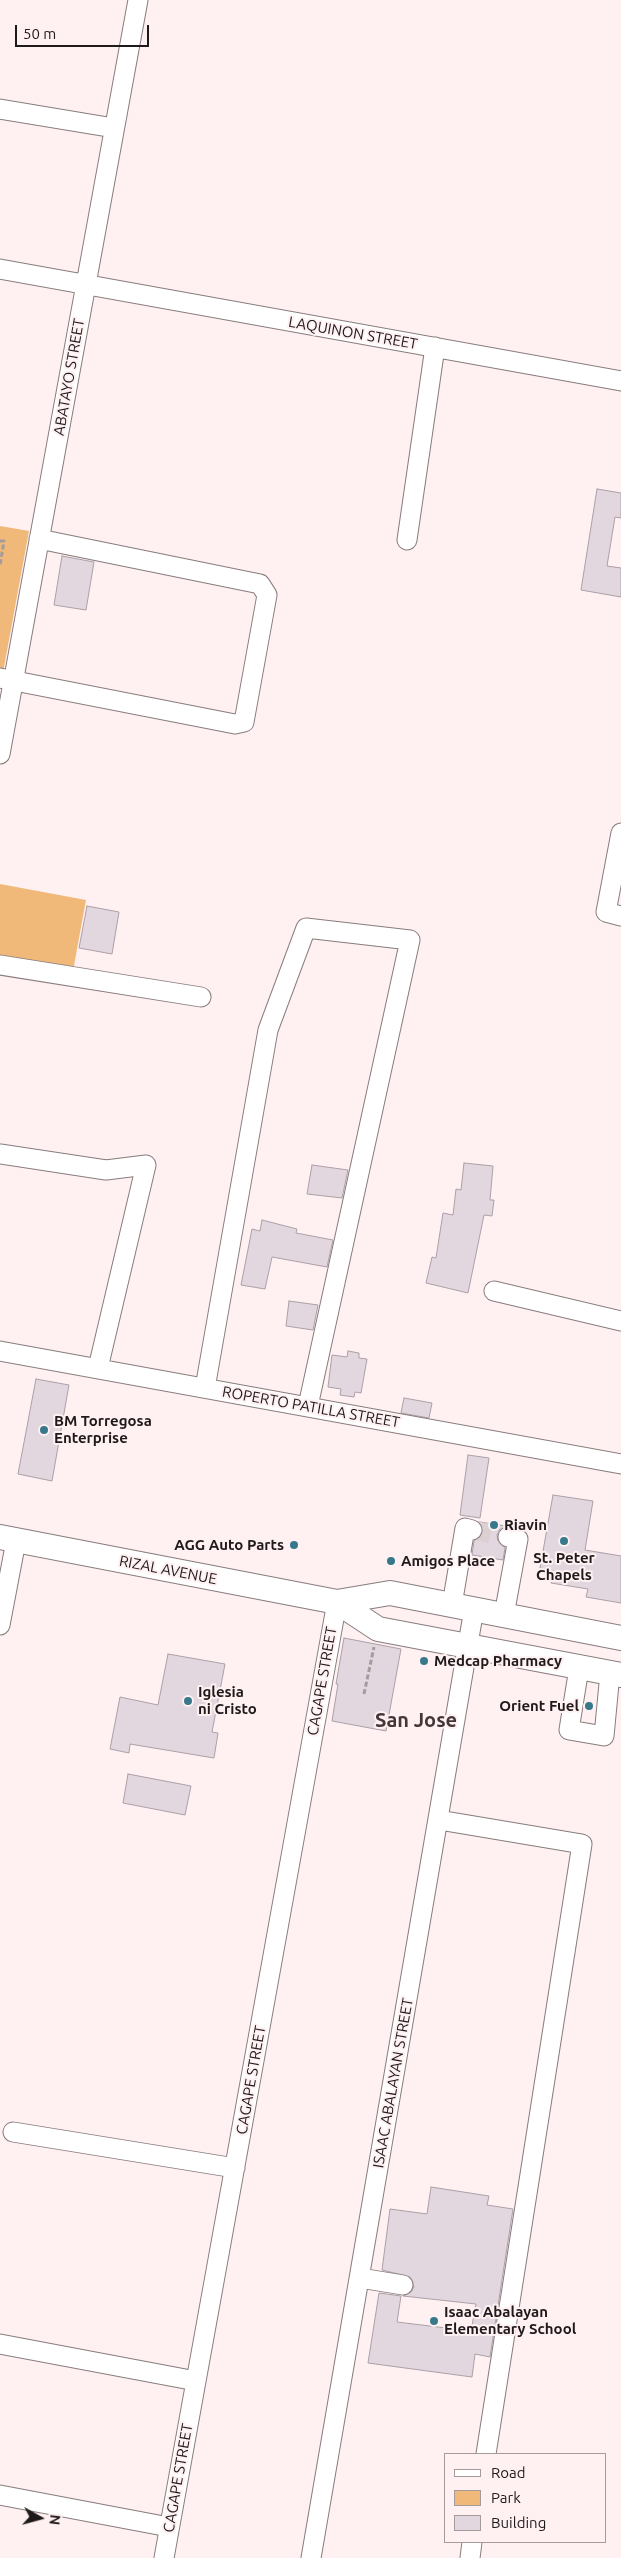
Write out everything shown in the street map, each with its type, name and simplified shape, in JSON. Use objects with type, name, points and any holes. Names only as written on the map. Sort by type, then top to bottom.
[{"type":"main road","name":"RIZAL AVENUE","points":[[8,1539],[337,1602],[390,1592],[621,1638]]},
{"type":"main road","name":"RIZAL AVENUE","points":[[337,1602],[378,1629],[615,1674]]},
{"type":"street","name":"ABATAYO STREET","points":[[0,754],[7,680],[39,539],[138,0]]},
{"type":"street","points":[[0,109],[114,128]]},
{"type":"street","name":"LAQUINON STREET","points":[[0,269],[621,381]]},
{"type":"street","points":[[407,540],[435,347]]},
{"type":"street","points":[[7,680],[235,724],[244,722],[267,595],[260,584],[39,539]]},
{"type":"street","points":[[621,833],[606,912],[621,916]]},
{"type":"street","points":[[205,1388],[268,1030],[306,928],[410,940],[308,1406]]},
{"type":"street","points":[[0,964],[201,998]]},
{"type":"street","points":[[0,1154],[106,1170],[146,1165],[98,1368]]},
{"type":"street","points":[[494,1291],[621,1321]]},
{"type":"street","name":"ROPERTO PATILLA STREET","points":[[0,1351],[621,1464]]},
{"type":"street","name":"ISAAC ABALAYAN STREET","points":[[311,2558],[439,1820],[467,1646],[463,1607],[465,1528],[472,1530]]},
{"type":"street","points":[[504,1615],[518,1539],[508,1537]]},
{"type":"street","points":[[0,1625],[8,1539]]},
{"type":"street","name":"CAGAPE STREET","points":[[164,2558],[337,1602]]},
{"type":"street","points":[[579,1668],[569,1730],[604,1736],[615,1674]]},
{"type":"street","points":[[439,1820],[582,1844],[486,2453]]},
{"type":"street","points":[[13,2132],[235,2168]]},
{"type":"street","points":[[360,2278],[403,2285]]},
{"type":"street","points":[[0,2344],[196,2381]]},
{"type":"street","points":[[0,2496],[170,2527]]},
{"type":"street","points":[[470,2558],[472,2543]]},
{"type":"path","points":[[0,540],[4,541],[0,565]]},
{"type":"path","points":[[364,1694],[374,1644]]},
{"type":"green space","points":[[0,526],[29,531],[0,689]]},
{"type":"green space","points":[[0,884],[86,900],[73,971],[0,957]]},
{"type":"building","points":[[597,489],[621,493],[621,518],[615,517],[607,566],[621,568],[621,597],[581,590]]},
{"type":"building","points":[[62,556],[94,562],[86,610],[54,605]]},
{"type":"building","points":[[87,906],[119,912],[112,954],[79,948]]},
{"type":"building","points":[[464,1163],[493,1166],[490,1200],[494,1200],[492,1216],[484,1215],[468,1293],[426,1283],[432,1257],[436,1258],[443,1213],[453,1215],[456,1189],[461,1190]]},
{"type":"building","points":[[312,1165],[348,1170],[342,1198],[307,1194]]},
{"type":"building","points":[[262,1220],[297,1229],[296,1233],[333,1240],[327,1267],[272,1257],[265,1289],[241,1285],[252,1229],[260,1231]]},
{"type":"building","points":[[289,1301],[318,1305],[313,1330],[286,1326]]},
{"type":"building","points":[[348,1351],[359,1353],[359,1358],[367,1359],[361,1393],[355,1392],[354,1397],[340,1395],[341,1389],[328,1387],[332,1355],[347,1357]]},
{"type":"building","name":"BM Torregosa Enterprise","points":[[36,1379],[69,1385],[52,1481],[18,1474]]},
{"type":"building","points":[[404,1398],[432,1403],[429,1418],[401,1413]]},
{"type":"building","points":[[468,1455],[489,1458],[480,1518],[460,1515]]},
{"type":"building","points":[[553,1495],[593,1501],[585,1550],[621,1556],[621,1603],[586,1597],[588,1589],[551,1583],[554,1571],[540,1568]]},
{"type":"building","points":[[480,1522],[506,1526],[500,1529],[497,1535],[498,1541],[505,1548],[503,1560],[472,1555],[474,1541],[483,1533]]},
{"type":"building","points":[[344,1638],[401,1649],[386,1731],[332,1721]]},
{"type":"building","name":"Iglesia ni Cristo","points":[[168,1654],[225,1664],[212,1732],[218,1733],[214,1758],[130,1744],[129,1753],[110,1749],[120,1697],[158,1705]]},
{"type":"building","points":[[128,1774],[191,1786],[185,1815],[123,1803]]},
{"type":"building","name":"Isaac Abalayan Elementary School","points":[[431,2187],[489,2196],[487,2205],[513,2209],[490,2357],[475,2354],[472,2377],[368,2363],[379,2293],[401,2296],[397,2322],[471,2331],[476,2304],[403,2296],[411,2292],[414,2287],[410,2277],[382,2270],[390,2209],[427,2214]]},
{"type":"tunnel","points":[[472,1530],[508,1537]]},
{"type":"place","name":"BM Torregosa Enterprise","points":[[44,1430]]},
{"type":"place","name":"Riavin","points":[[494,1525]]},
{"type":"place","name":"St. Peter Chapels","points":[[564,1541]]},
{"type":"place","name":"AGG Auto Parts","points":[[294,1545]]},
{"type":"place","name":"Amigos Place","points":[[391,1561]]},
{"type":"place","name":"Medcap Pharmacy","points":[[424,1661]]},
{"type":"place","name":"Iglesia ni Cristo","points":[[188,1701]]},
{"type":"place","name":"Orient Fuel","points":[[589,1706]]},
{"type":"place","name":"Isaac Abalayan Elementary School","points":[[434,2321]]},
{"type":"district","name":"San Jose","points":[[416,1720]]}]
